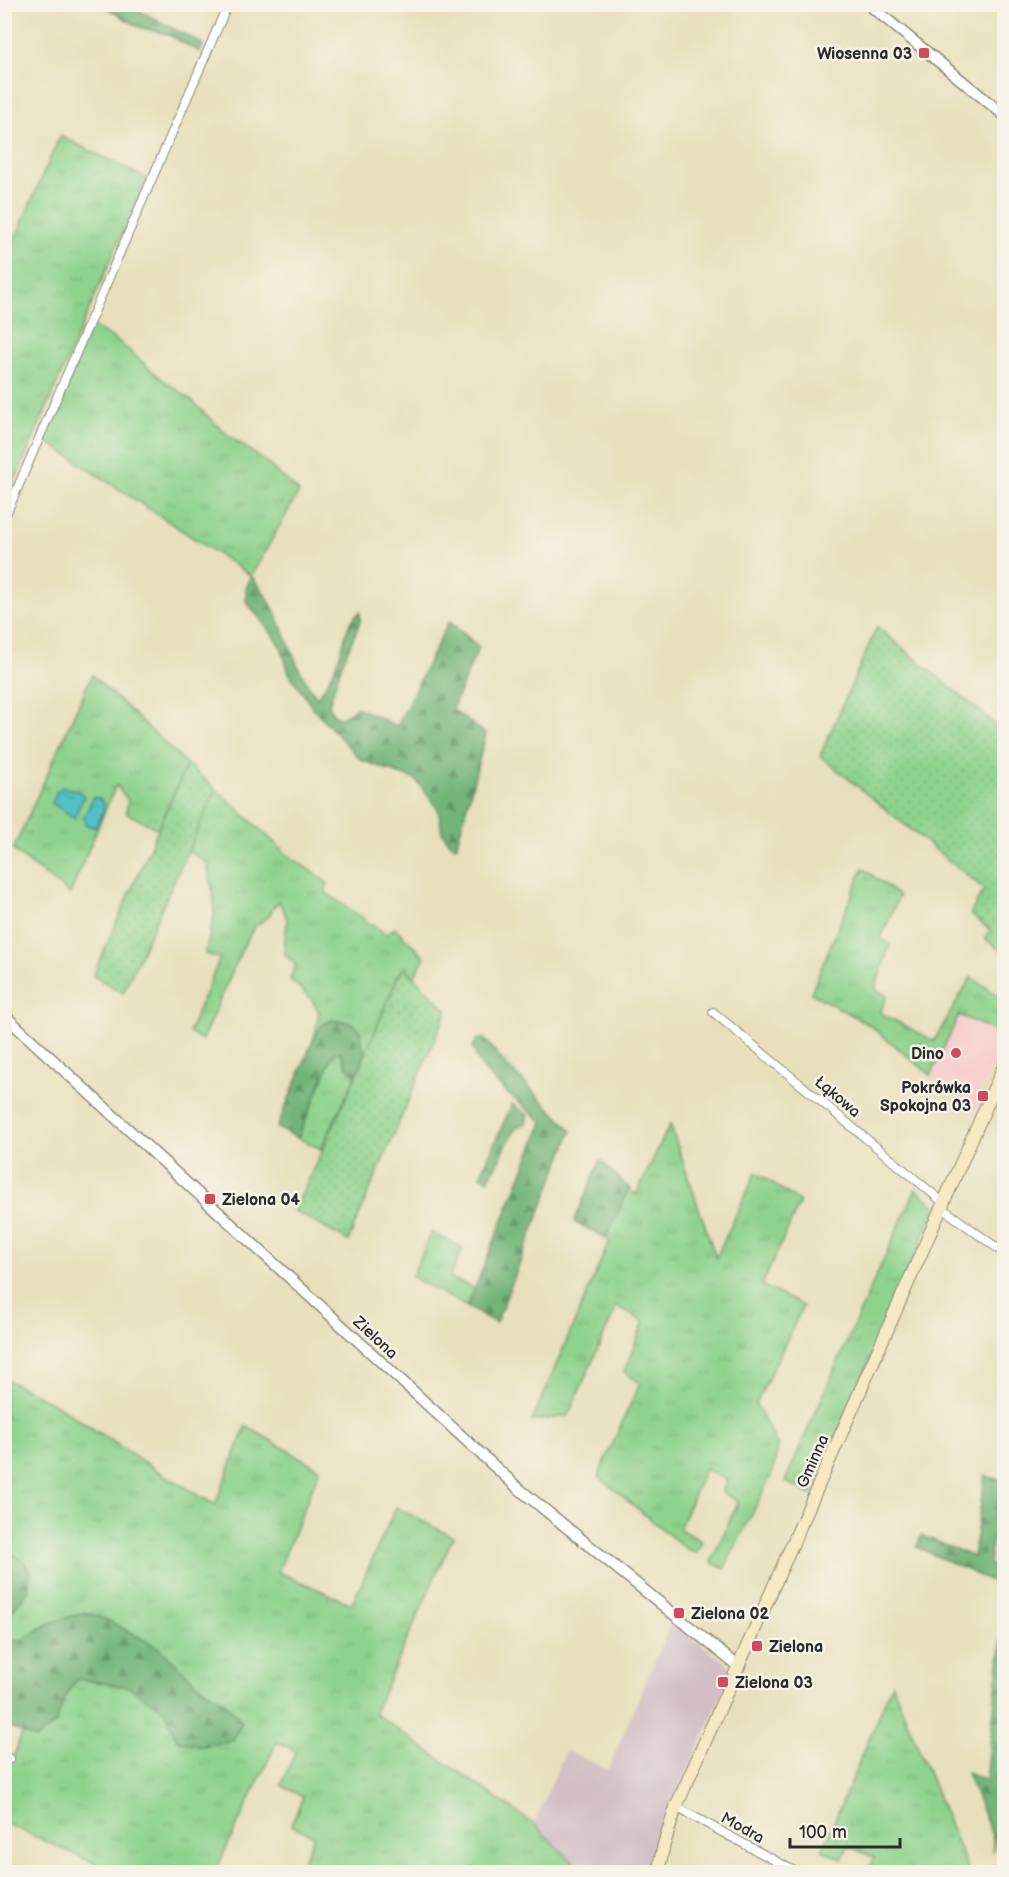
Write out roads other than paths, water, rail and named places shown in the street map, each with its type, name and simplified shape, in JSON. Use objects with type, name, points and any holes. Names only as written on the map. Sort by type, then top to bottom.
[{"type":"main road","name":"Gminna","points":[[658,1872],[664,1844],[676,1808],[1005,1066]]},
{"type":"street","points":[[4,519],[228,4]]},
{"type":"street","points":[[868,4],[1005,115]]},
{"type":"street","name":"Łąkowa","points":[[713,1012],[943,1205],[1005,1253]]},
{"type":"street","name":"Zielona","points":[[4,1015],[518,1488],[739,1667]]},
{"type":"street","name":"Modra","points":[[676,1808],[796,1872]]},
{"type":"water","points":[[63,787],[78,791],[84,796],[74,818],[52,803],[57,791]]},
{"type":"water","points":[[93,797],[100,799],[104,804],[104,810],[95,828],[85,824],[84,818]]},
{"type":"place","name":"Wiosenna 03","points":[[924,53]]},
{"type":"place","name":"Dino","points":[[956,1053]]},
{"type":"place","name":"Pokrówka Spokojna 03","points":[[983,1096]]},
{"type":"place","name":"Zielona 04","points":[[210,1199]]},
{"type":"place","name":"Zielona 02","points":[[679,1613]]},
{"type":"place","name":"Zielona","points":[[757,1646]]},
{"type":"place","name":"Zielona 03","points":[[723,1682]]}]
